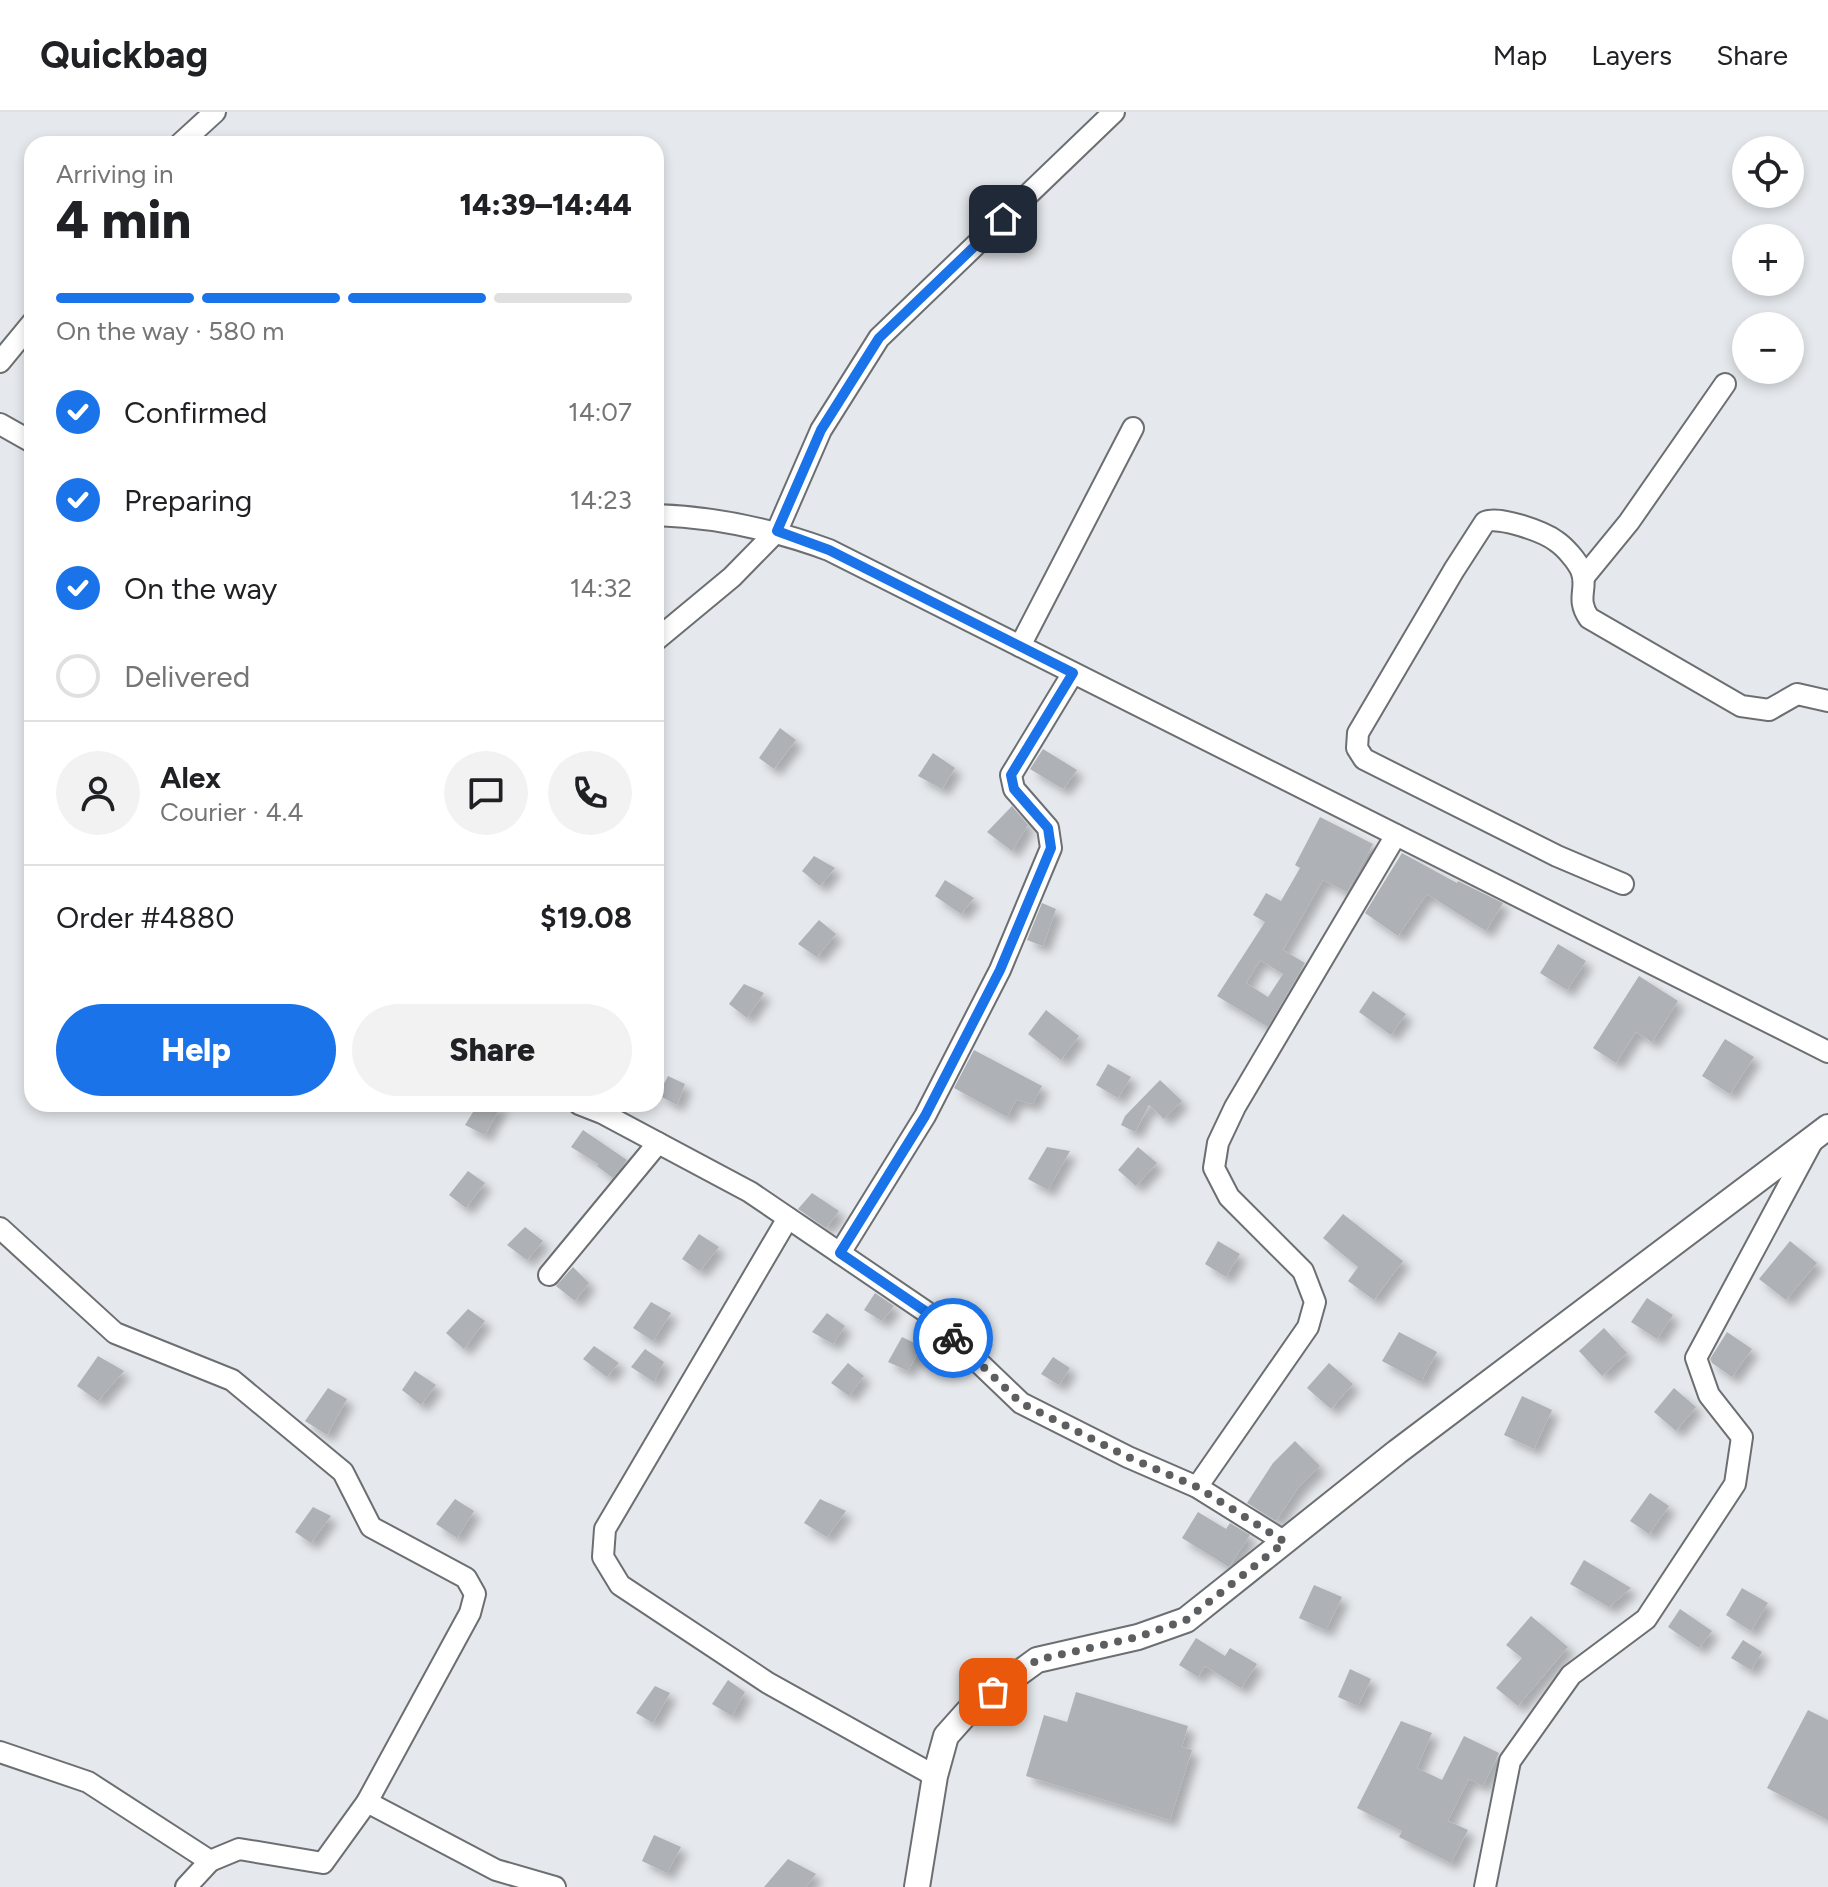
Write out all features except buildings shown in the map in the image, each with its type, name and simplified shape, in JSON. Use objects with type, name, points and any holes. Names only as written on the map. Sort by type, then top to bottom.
[{"type":"street","points":[[189,136],[215,112]]},
{"type":"street","points":[[664,633],[732,577],[777,531],[821,430],[879,338],[1114,112]]},
{"type":"street","points":[[0,362],[24,333]]},
{"type":"street","points":[[1584,577],[1629,522],[1725,384]]},
{"type":"street","points":[[0,424],[24,438]]},
{"type":"street","points":[[1020,646],[1133,428]]},
{"type":"street","points":[[664,515],[688,516],[777,531],[829,550],[1828,1052]]},
{"type":"street","points":[[1623,884],[1557,856],[1421,789],[1364,759],[1357,748],[1358,733],[1485,522],[1490,519],[1504,520],[1557,541],[1579,565],[1584,577],[1582,608],[1589,618],[1741,706],[1769,710],[1797,694],[1828,701]]},
{"type":"street","points":[[840,1253],[932,1103],[1000,970],[1051,848],[1048,828],[1014,789],[1011,775],[1073,673]]},
{"type":"street","points":[[1197,1487],[1308,1327],[1315,1302],[1303,1271],[1229,1197],[1214,1168],[1218,1143],[1235,1107],[1396,835]]},
{"type":"street","points":[[595,1112],[750,1192],[925,1311],[1021,1403],[1128,1457],[1197,1487],[1285,1542]]},
{"type":"street","points":[[917,1887],[935,1776],[946,1736],[971,1708],[1037,1660],[1138,1637],[1186,1620],[1397,1452],[1822,1131]]},
{"type":"street","points":[[1485,1887],[1510,1761],[1571,1675],[1646,1619],[1735,1484],[1742,1437],[1709,1395],[1696,1358],[1822,1131]]},
{"type":"street","points":[[549,1275],[658,1143]]},
{"type":"street","points":[[788,1218],[605,1529],[603,1557],[620,1585],[768,1683],[935,1776]]},
{"type":"street","points":[[0,1228],[115,1333],[232,1380],[343,1472],[371,1527],[466,1578],[475,1594],[470,1613],[367,1802],[323,1863],[239,1849],[210,1861],[186,1887]]},
{"type":"street","points":[[0,1752],[88,1782],[210,1861]]},
{"type":"street","points":[[367,1802],[496,1870],[555,1887]]},
{"type":"way so far","points":[[953,1338],[1021,1403],[1128,1457],[1197,1487],[1285,1542],[1186,1620],[1165,1630],[1037,1660],[993,1692]]},
{"type":"route","points":[[953,1338],[925,1311],[840,1253],[925,1116],[1000,970],[1051,848],[1048,828],[1014,789],[1011,775],[1073,673],[829,550],[777,531],[821,430],[879,338],[1003,219]]}]
